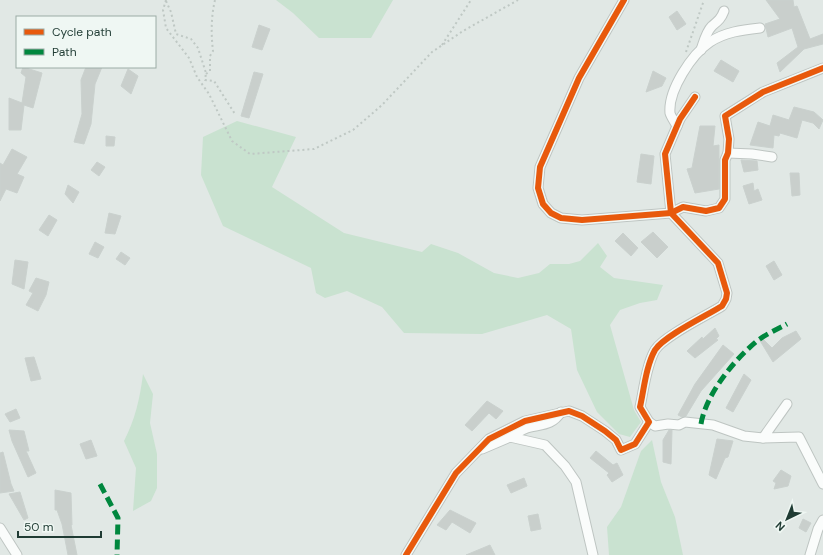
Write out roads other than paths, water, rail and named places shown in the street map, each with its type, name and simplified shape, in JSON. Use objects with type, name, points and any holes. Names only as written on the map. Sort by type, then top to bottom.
[{"type":"street","points":[[624,0],[579,78],[540,167],[538,188],[544,204],[551,212],[561,218],[582,220],[671,213],[683,208],[706,211],[719,208],[725,198],[725,160],[728,153],[729,138],[725,116],[763,92],[823,68]]},
{"type":"street","points":[[700,51],[707,34],[712,26],[721,20],[724,12]]},
{"type":"street","points":[[677,126],[670,115],[670,107],[677,83],[692,58],[710,42],[733,31],[760,28]]},
{"type":"street","points":[[695,97],[677,126],[665,154],[671,213],[718,264],[726,293],[726,299],[722,306],[666,339],[655,350],[649,366],[640,407],[649,422],[655,426],[668,424],[679,425],[685,422],[712,425],[744,436],[762,438],[799,437],[823,484]]},
{"type":"street","points":[[728,153],[772,157]]},
{"type":"street","points":[[762,438],[787,404]]},
{"type":"street","points":[[406,555],[456,473],[489,439],[525,422],[569,411],[582,416],[616,440],[621,450],[635,444],[649,422]]},
{"type":"street","points":[[476,452],[527,428],[545,425],[556,419],[561,412]]},
{"type":"street","points":[[510,437],[545,445],[565,466],[576,482],[593,555]]},
{"type":"street","points":[[810,555],[818,529],[823,520]]},
{"type":"street","points":[[0,528],[17,555]]}]
